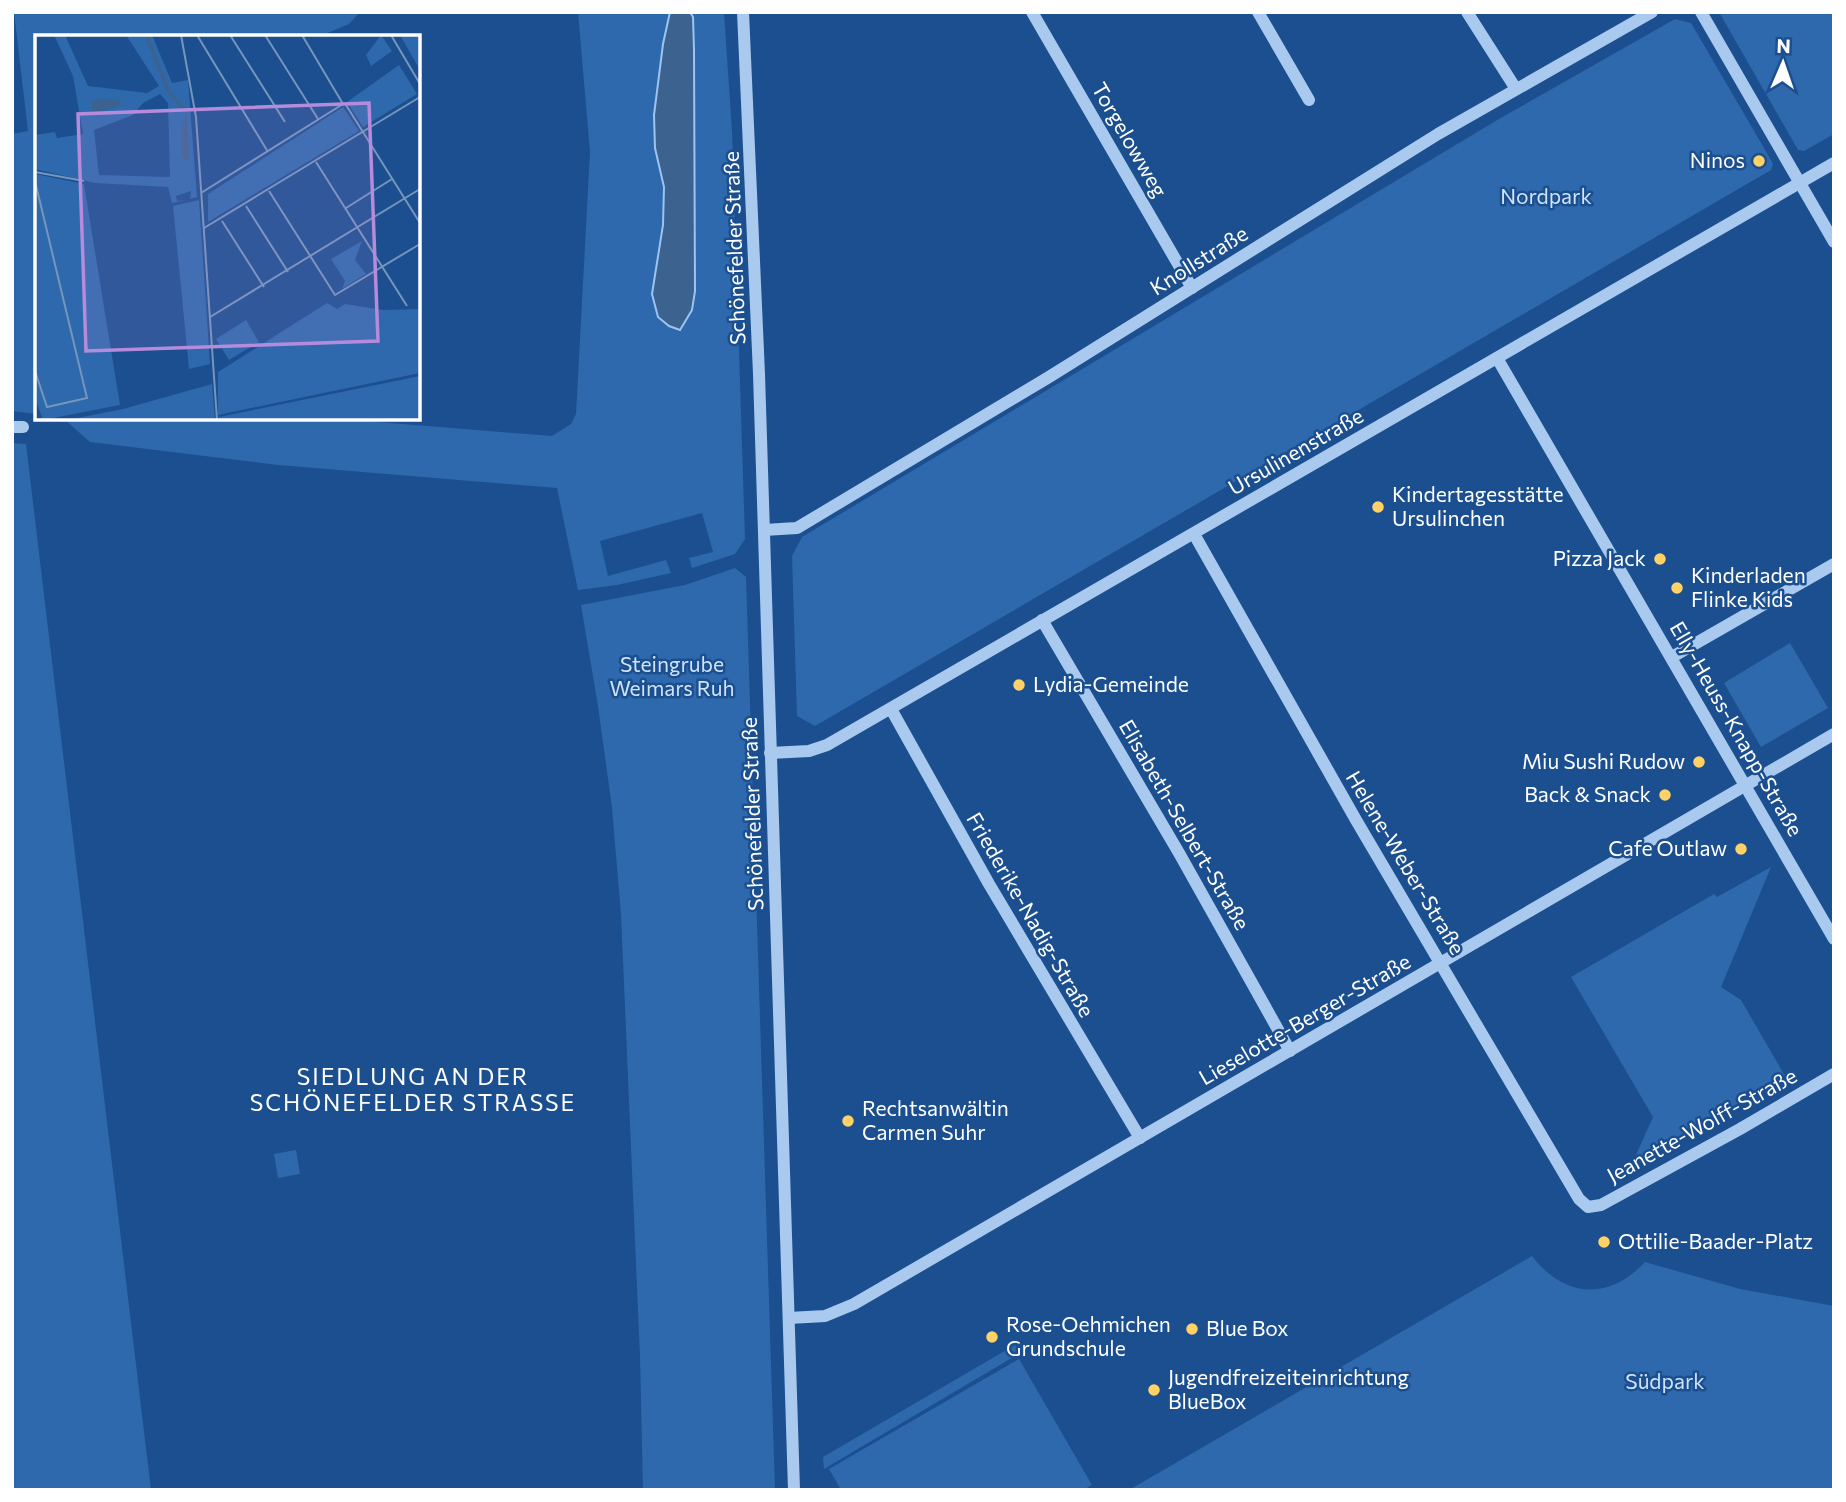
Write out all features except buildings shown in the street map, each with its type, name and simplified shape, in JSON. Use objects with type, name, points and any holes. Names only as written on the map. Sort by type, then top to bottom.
[{"type":"street","name":"Schönefelder Straße","points":[[743,12],[764,530],[794,1490]]},
{"type":"street","name":"Torgelowweg","points":[[1032,12],[1192,288]]},
{"type":"street","points":[[1258,12],[1309,100]]},
{"type":"street","points":[[1467,12],[1516,89]]},
{"type":"street","name":"Knollstraße","points":[[764,530],[797,528],[1049,377],[1438,134],[1652,12]]},
{"type":"street","points":[[1701,12],[1834,242]]},
{"type":"street","name":"Ursulinenstraße","points":[[771,753],[820,748],[891,709],[1834,163]]},
{"type":"street","name":"Elly-Heuss-Knapp-Straße","points":[[1497,358],[1834,939]]},
{"type":"street","name":"Helene-Weber-Straße","points":[[1194,534],[1356,820],[1576,1193],[1588,1207]]},
{"type":"street","points":[[1672,657],[1834,564]]},
{"type":"street","name":"Elisabeth-Selbert-Straße","points":[[1042,620],[1179,853],[1290,1051]]},
{"type":"street","name":"Friederike-Nadig-Straße","points":[[891,709],[989,884],[1140,1138]]},
{"type":"street","name":"Lieselotte-Berger-Straße","points":[[789,1318],[825,1316],[855,1304],[1834,734]]},
{"type":"street","name":"Jeanette-Wolff-Straße","points":[[1588,1207],[1601,1205],[1834,1074]]},
{"type":"green space","points":[[14,12],[360,12],[349,24],[323,35],[35,35],[35,414],[12,411],[12,134],[28,131]]},
{"type":"green space","points":[[578,12],[724,12],[732,131],[745,539],[735,554],[692,568],[689,558],[713,552],[702,513],[600,541],[608,576],[666,560],[671,573],[578,590],[557,488],[278,465],[90,442],[65,420],[353,420],[552,436],[571,424],[576,414],[590,152]]},
{"type":"green space","points":[[1719,12],[1834,12],[1834,134],[1804,151],[1798,150]]},
{"type":"green space","name":"Nordpark","points":[[1675,19],[1691,23],[1773,164],[1771,170],[815,726],[797,716],[792,556],[802,537],[1499,119]]},
{"type":"green space","points":[[12,443],[26,444],[151,1490],[12,1490]]},
{"type":"green space","name":"Steingrube Weimars Ruh","points":[[735,568],[746,577],[775,1490],[643,1490],[621,914],[612,808],[581,605],[685,585]]},
{"type":"green space","points":[[1790,643],[1828,708],[1761,747],[1724,683]]},
{"type":"green space","points":[[1771,867],[1721,987],[1741,1000],[1785,1076],[1631,1166],[1653,1117],[1571,977],[1714,894],[1717,897]]},
{"type":"green space","points":[[296,1150],[300,1174],[278,1178],[274,1154]]},
{"type":"green space","name":"Südpark","points":[[1532,1256],[1545,1270],[1572,1287],[1602,1288],[1617,1283],[1645,1262],[1740,1289],[1834,1306],[1834,1490],[1129,1490]]},
{"type":"green space","points":[[1015,1345],[1020,1353],[824,1469],[823,1457]]},
{"type":"green space","points":[[1019,1359],[1092,1485],[1083,1490],[841,1490],[829,1469]]},
{"type":"shaded area","points":[[670,12],[690,12],[693,17],[695,291],[692,310],[680,330],[669,326],[658,317],[652,294],[663,225],[664,187],[655,148],[654,115]]},
{"type":"place","name":"Ninos","points":[[1759,161]]},
{"type":"place","name":"Kindertagesstätte Ursulinchen","points":[[1378,507]]},
{"type":"place","name":"Pizza Jack","points":[[1660,559]]},
{"type":"place","name":"Kinderladen Flinke Kids","points":[[1677,588]]},
{"type":"place","name":"Lydia-Gemeinde","points":[[1019,685]]},
{"type":"place","name":"Miu Sushi Rudow","points":[[1699,762]]},
{"type":"place","name":"Back & Snack","points":[[1665,795]]},
{"type":"place","name":"Cafe Outlaw","points":[[1741,849]]},
{"type":"place","name":"Rechtsanwältin Carmen Suhr","points":[[848,1121]]},
{"type":"place","name":"Ottilie-Baader-Platz","points":[[1604,1242]]},
{"type":"place","name":"Blue Box","points":[[1192,1329]]},
{"type":"place","name":"Rose-Oehmichen Grundschule","points":[[992,1337]]},
{"type":"place","name":"Jugendfreizeiteinrichtung BlueBox","points":[[1154,1390]]},
{"type":"district","name":"SIEDLUNG AN DER SCHÖNEFELDER STRASSE","points":[[413,1090]]}]
